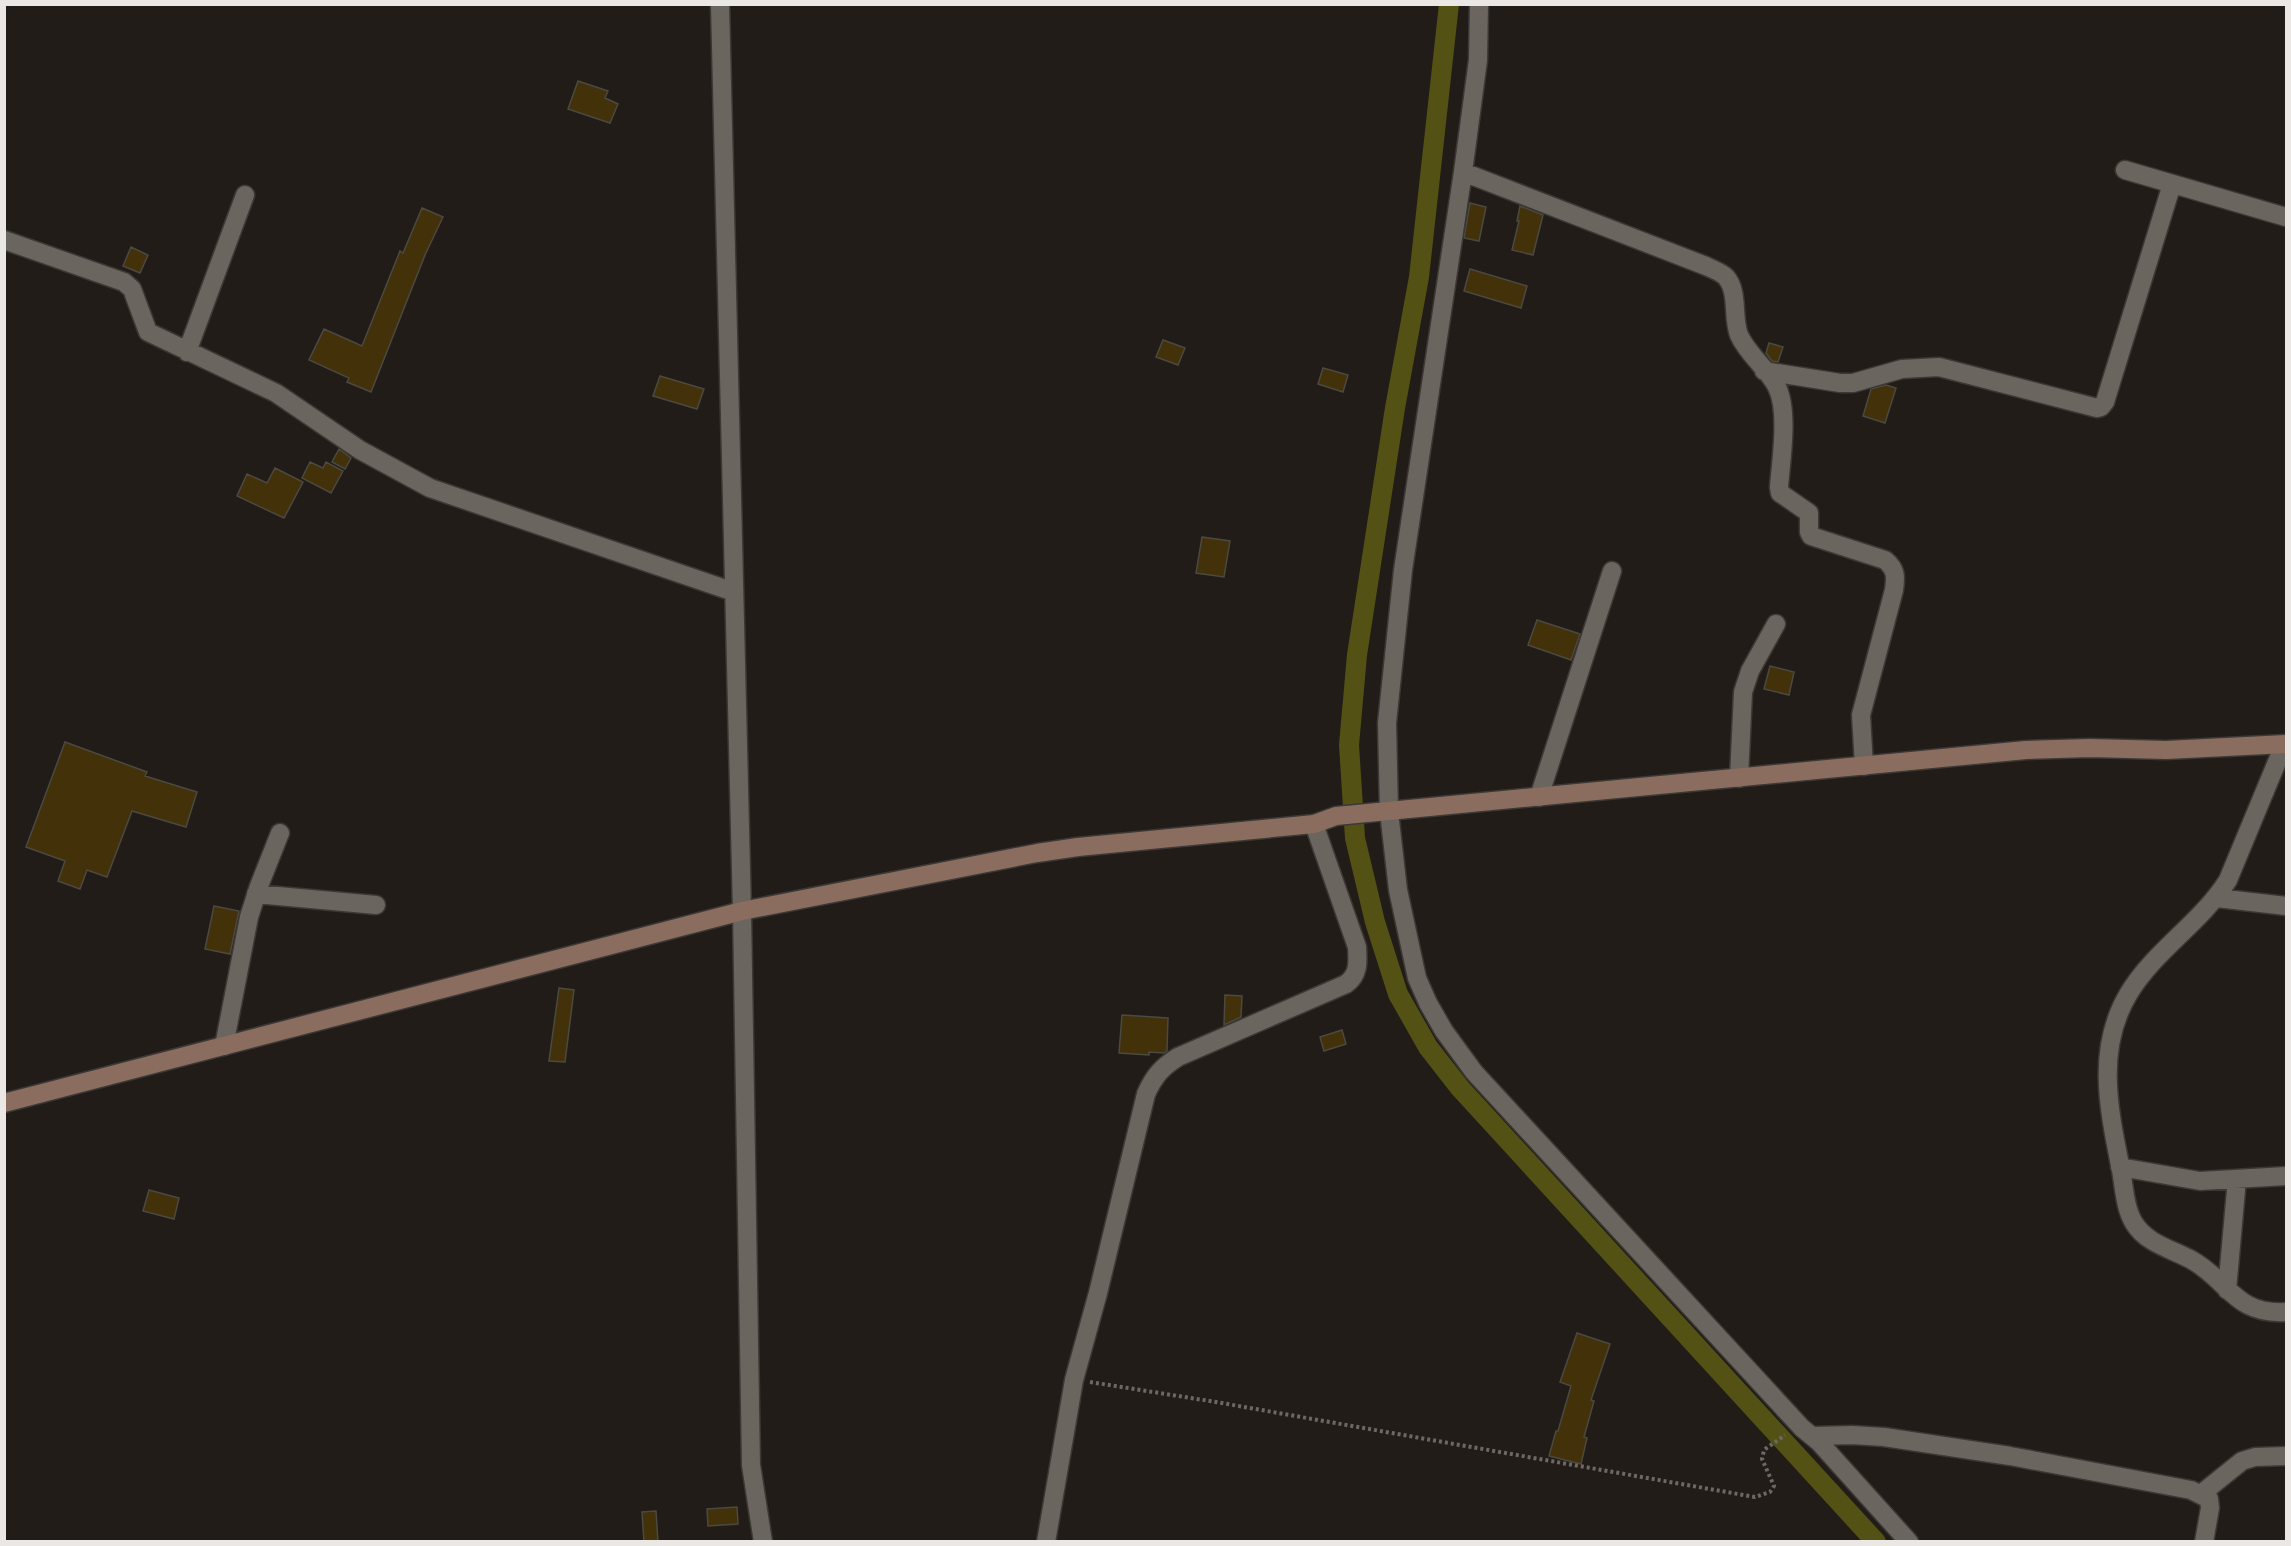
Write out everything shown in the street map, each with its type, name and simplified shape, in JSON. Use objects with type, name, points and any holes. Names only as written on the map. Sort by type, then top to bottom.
[{"type":"street","points":[[720,4],[742,911],[751,1465],[763,1542]]},
{"type":"street","points":[[1479,4],[1478,60],[1403,570],[1387,723],[1389,812],[1398,890],[1417,978],[1444,1032],[1474,1072],[1802,1428],[1814,1436],[1909,1542]]},
{"type":"street","points":[[2125,170],[2286,217]]},
{"type":"street","points":[[1463,172],[1695,262],[1725,276],[1733,288],[1738,331],[1743,342],[1777,387],[1784,431],[1780,493],[1809,513],[1811,536],[1885,560],[1893,567],[1896,575],[1861,715],[1864,766]]},
{"type":"street","points":[[1764,371],[1840,384],[1865,381],[1875,375],[1902,369],[1939,367],[2097,408],[2101,407],[2105,402],[2172,184]]},
{"type":"street","points":[[187,351],[245,195]]},
{"type":"street","points":[[4,240],[124,282],[132,289],[148,332],[276,393],[360,450],[430,488],[734,592]]},
{"type":"street","points":[[1539,797],[1612,571]]},
{"type":"street","points":[[1739,778],[1743,692],[1750,671],[1776,624]]},
{"type":"street","points":[[4,1103],[742,911],[1037,853],[1314,824],[1336,816],[1365,813],[2046,749],[2166,750],[2285,744],[2236,864],[2217,898],[2148,967],[2129,993],[2117,1017],[2109,1055],[2107,1097],[2132,1222],[2141,1233],[2199,1264],[2241,1303],[2258,1309],[2286,1312]]},
{"type":"street","points":[[1046,1542],[1074,1380],[1098,1293],[1146,1094],[1154,1076],[1178,1057],[1346,984],[1354,978],[1358,962],[1357,947],[1314,824]]},
{"type":"street","points":[[224,1046],[247,928],[256,894],[280,833]]},
{"type":"street","points":[[256,894],[376,905]]},
{"type":"street","points":[[2217,898],[2286,906]]},
{"type":"street","points":[[2120,1167],[2186,1180],[2286,1176]]},
{"type":"street","points":[[2227,1290],[2237,1179]]},
{"type":"street","points":[[1814,1436],[1852,1435],[1896,1439],[2010,1456],[2191,1490],[2209,1499],[2210,1508],[2204,1542]]},
{"type":"street","points":[[2201,1494],[2242,1461],[2255,1457],[2286,1456]]},
{"type":"path","points":[[1074,1380],[1216,1402],[1755,1497],[1770,1492],[1774,1486],[1762,1459],[1764,1450],[1790,1431]]},
{"type":"building","points":[[578,81],[608,91],[605,98],[618,104],[610,123],[568,109]]},
{"type":"building","points":[[1470,203],[1486,207],[1479,241],[1464,238]]},
{"type":"building","points":[[1520,206],[1543,215],[1533,255],[1512,250]]},
{"type":"building","points":[[422,208],[443,217],[425,255],[371,392],[347,382],[349,378],[309,360],[324,329],[362,346],[400,251],[403,253]]},
{"type":"building","points":[[131,247],[148,255],[140,273],[123,266]]},
{"type":"building","points":[[1470,269],[1527,286],[1521,308],[1464,291]]},
{"type":"building","points":[[1163,340],[1185,348],[1178,365],[1156,357]]},
{"type":"building","points":[[1769,343],[1783,347],[1778,362],[1772,361],[1766,353]]},
{"type":"building","points":[[1323,368],[1348,375],[1343,392],[1318,384]]},
{"type":"building","points":[[660,376],[704,389],[697,409],[653,396]]},
{"type":"building","points":[[1886,385],[1896,388],[1885,423],[1863,416],[1871,389]]},
{"type":"building","points":[[339,449],[351,458],[345,469],[332,462]]},
{"type":"building","points":[[310,462],[323,468],[326,462],[343,471],[331,493],[302,478]]},
{"type":"building","points":[[275,468],[303,482],[284,518],[237,496],[247,474],[267,483]]},
{"type":"building","points":[[1202,537],[1230,541],[1224,577],[1196,573]]},
{"type":"building","points":[[1537,620],[1580,634],[1571,660],[1528,645]]},
{"type":"building","points":[[1770,666],[1794,672],[1789,695],[1764,689]]},
{"type":"building","points":[[65,742],[147,772],[145,776],[197,792],[186,827],[132,811],[107,877],[87,870],[80,889],[58,881],[65,861],[26,847]]},
{"type":"building","points":[[214,906],[239,911],[230,954],[205,949]]},
{"type":"building","points":[[559,988],[574,990],[565,1062],[549,1061]]},
{"type":"building","points":[[1225,995],[1242,996],[1241,1017],[1224,1025]]},
{"type":"building","points":[[1122,1015],[1168,1018],[1167,1051],[1164,1053],[1149,1052],[1149,1055],[1119,1053]]},
{"type":"building","points":[[1342,1030],[1346,1044],[1324,1051],[1320,1037]]},
{"type":"building","points":[[149,1190],[179,1198],[174,1219],[143,1211]]},
{"type":"building","points":[[1577,1333],[1610,1344],[1591,1400],[1594,1401],[1584,1437],[1587,1438],[1581,1464],[1549,1456],[1571,1386],[1560,1382]]},
{"type":"building","points":[[737,1507],[738,1524],[708,1526],[707,1509]]},
{"type":"building","points":[[656,1511],[658,1542],[644,1542],[642,1512]]},
{"type":"waterway","points":[[1449,4],[1419,277],[1395,408],[1357,655],[1349,745],[1355,838],[1375,922],[1398,994],[1428,1047],[1460,1088],[1876,1542]]}]
